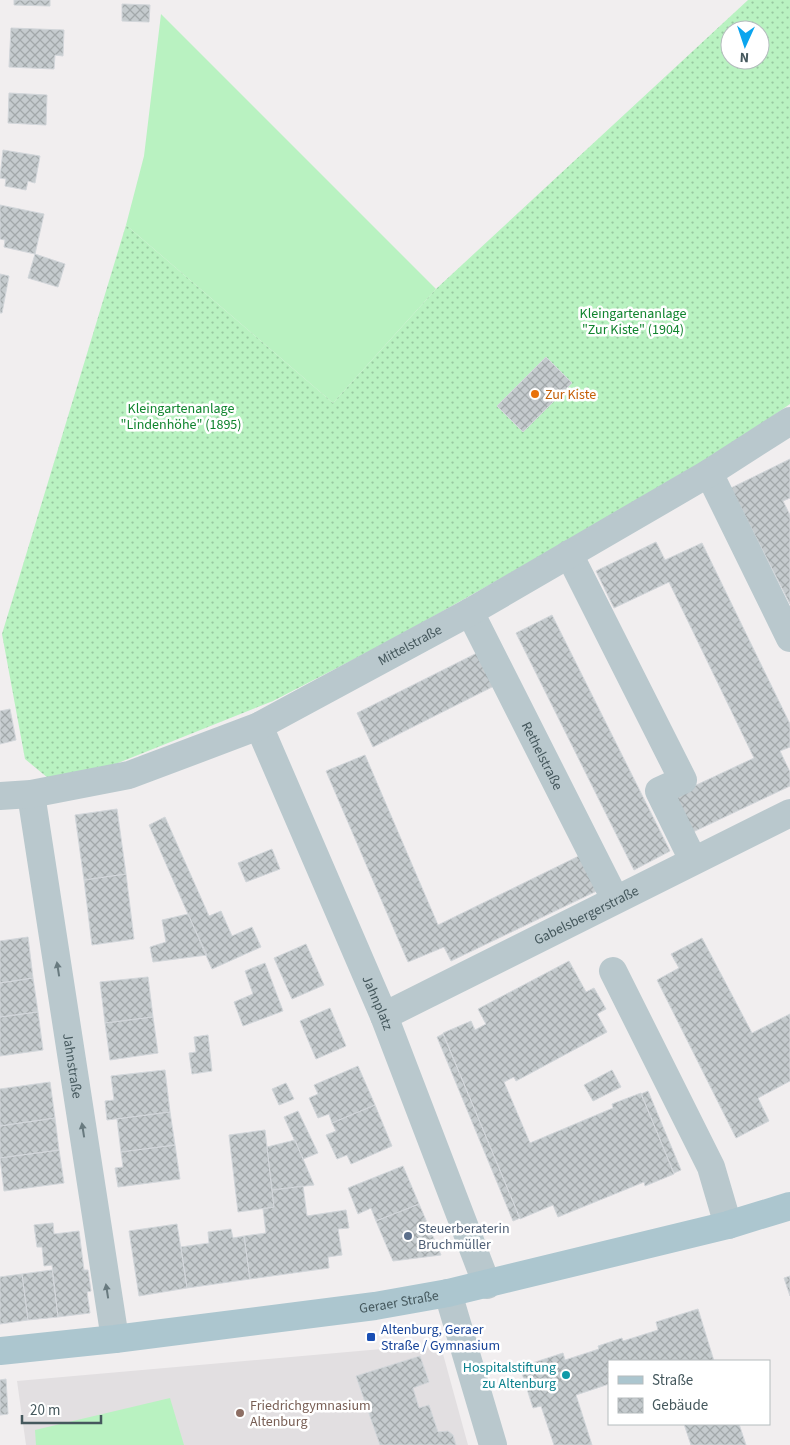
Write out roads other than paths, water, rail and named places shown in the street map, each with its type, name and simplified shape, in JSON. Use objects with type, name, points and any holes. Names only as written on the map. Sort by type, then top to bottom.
[{"type":"main road","name":"Geraer Straße","points":[[0,1351],[115,1339],[375,1306],[448,1293],[728,1225],[790,1206]]},
{"type":"street","name":"Mittelstraße","points":[[0,796],[31,794],[128,775],[258,726],[470,612],[709,473],[790,421]]},
{"type":"street","points":[[709,473],[790,638]]},
{"type":"street","points":[[569,554],[683,780],[659,791],[693,860]]},
{"type":"street","name":"Rethelstraße","points":[[470,612],[615,899]]},
{"type":"street","name":"Jahnplatz","points":[[258,726],[384,1016],[487,1285]]},
{"type":"street","name":"Jahnstraße","points":[[31,794],[115,1339]]},
{"type":"street","name":"Gabelsbergerstraße","points":[[384,1016],[790,813]]},
{"type":"street","points":[[613,971],[711,1167],[728,1225]]},
{"type":"street","points":[[448,1293],[492,1445]]},
{"type":"place","name":"Zur Kiste","points":[[535,394]]},
{"type":"place","name":"Steuerberaterin Bruchmüller","points":[[408,1236]]},
{"type":"place","name":"Altenburg, Geraer Straße / Gymnasium","points":[[371,1337]]},
{"type":"place","name":"Hospitalstiftung zu Altenburg","points":[[566,1375]]},
{"type":"place","name":"Friedrichgymnasium Altenburg","points":[[240,1413]]},
{"type":"park label","name":"Kleingartenanlage \"Zur Kiste\" (1904)","points":[[633,322]]},
{"type":"park label","name":"Kleingartenanlage \"Lindenhöhe\" (1895)","points":[[181,416]]}]
